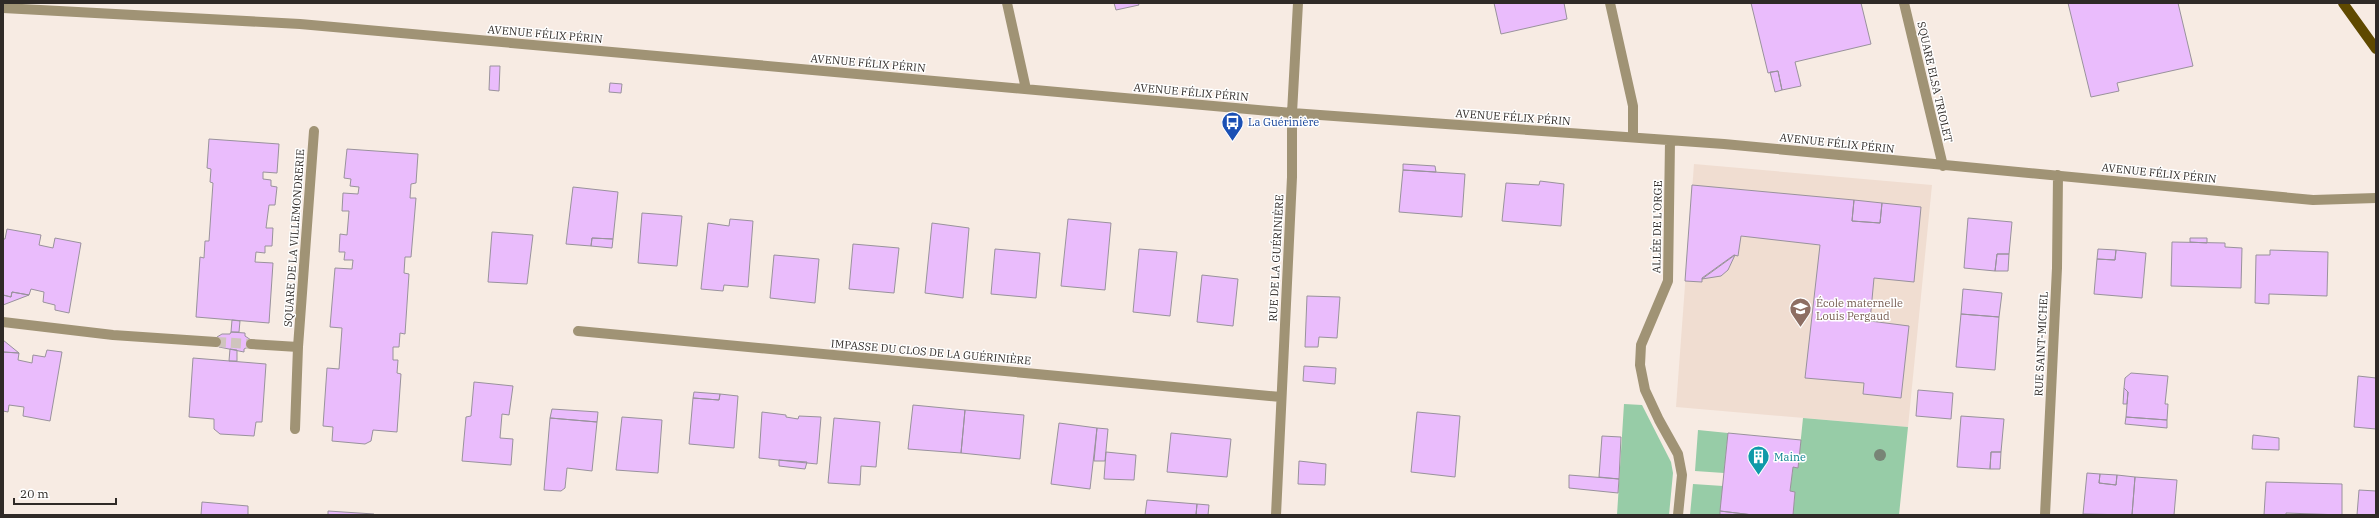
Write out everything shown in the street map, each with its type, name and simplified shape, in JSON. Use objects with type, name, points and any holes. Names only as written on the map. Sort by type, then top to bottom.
[{"type":"main road","points":[[2344,3],[2376,49]]},
{"type":"street","points":[[1007,3],[1026,89]]},
{"type":"street","name":"RUE DE LA GUÉRINIÈRE","points":[[1276,515],[1292,177],[1292,113],[1298,3]]},
{"type":"street","points":[[1610,3],[1633,106],[1633,137]]},
{"type":"street","name":"SQUARE ELSA TRIOLET","points":[[1904,3],[1943,166]]},
{"type":"street","name":"AVENUE FÉLIX PÉRIN","points":[[3,8],[300,24],[1292,113],[1633,137],[1943,166],[2058,175],[2313,200],[2376,198]]},
{"type":"street","name":"SQUARE DE LA VILLEMONDRERIE","points":[[295,429],[298,347],[314,131]]},
{"type":"street","name":"ALLÉE DE L'ORGE","points":[[1670,141],[1668,280],[1642,345],[1640,365],[1645,390],[1678,454],[1682,475],[1678,515]]},
{"type":"street","name":"RUE SAINT-MICHEL","points":[[2045,515],[2057,268],[2058,175]]},
{"type":"street","points":[[3,322],[113,335],[216,342]]},
{"type":"street","name":"IMPASSE DU CLOS DE LA GUÉRINIÈRE","points":[[578,331],[1281,397]]},
{"type":"street","points":[[251,344],[298,347]]},
{"type":"shaded area","name":"École maternelle Louis Pergaud","points":[[1694,164],[1932,185],[1908,427],[1676,407]]},
{"type":"green space","points":[[1624,404],[1642,405],[1671,462],[1673,473],[1669,515],[1617,515]]},
{"type":"green space","points":[[1803,418],[1908,427],[1899,515],[1793,515],[1795,492],[1790,491],[1793,467],[1798,467]]},
{"type":"green space","points":[[1698,430],[1728,433],[1724,473],[1695,471]]},
{"type":"green space","points":[[1693,484],[1723,486],[1720,515],[1690,515]]},
{"type":"building","points":[[1114,3],[1138,3],[1139,5],[1116,10]]},
{"type":"building","points":[[1494,3],[1564,3],[1567,19],[1501,34]]},
{"type":"building","points":[[1751,3],[1861,3],[1871,44],[1795,62],[1801,86],[1782,90],[1778,71],[1768,73]]},
{"type":"building","points":[[2068,3],[2178,3],[2193,66],[2117,83],[2119,91],[2091,97]]},
{"type":"building","points":[[490,66],[500,66],[499,91],[489,90]]},
{"type":"building","points":[[1778,71],[1782,90],[1775,92],[1770,72]]},
{"type":"building","points":[[610,83],[622,84],[621,93],[609,92]]},
{"type":"building","points":[[209,139],[279,144],[277,173],[263,172],[263,179],[271,180],[271,186],[277,187],[275,205],[269,205],[266,228],[273,228],[272,246],[265,246],[265,253],[256,252],[255,262],[273,263],[269,323],[196,317],[200,257],[204,258],[205,241],[209,241],[213,183],[210,182],[211,169],[207,168]]},
{"type":"building","points":[[347,149],[418,154],[416,183],[411,184],[410,198],[416,198],[411,257],[405,257],[404,273],[409,274],[405,334],[400,333],[399,347],[393,347],[393,360],[398,360],[397,373],[401,374],[397,432],[373,430],[371,441],[365,444],[332,441],[333,427],[323,426],[327,368],[339,369],[342,328],[330,327],[335,268],[352,269],[353,260],[344,260],[345,252],[339,252],[340,234],[347,235],[349,211],[342,211],[343,193],[358,194],[359,187],[350,186],[351,179],[344,178]]},
{"type":"building","points":[[1403,164],[1435,166],[1436,172],[1403,170]]},
{"type":"building","points":[[1403,170],[1465,174],[1462,217],[1399,212]]},
{"type":"building","points":[[1540,181],[1564,184],[1561,226],[1502,221],[1506,183],[1539,185]]},
{"type":"building","points":[[1692,185],[1854,200],[1852,221],[1880,223],[1882,203],[1921,207],[1914,282],[1874,278],[1870,321],[1909,326],[1901,398],[1863,394],[1864,383],[1805,378],[1820,245],[1741,236],[1738,256],[1734,255],[1702,278],[1702,282],[1685,281]]},
{"type":"building","points":[[573,187],[618,192],[613,239],[592,238],[591,246],[566,244]]},
{"type":"building","points":[[1854,200],[1882,203],[1880,223],[1852,221]]},
{"type":"building","points":[[642,213],[682,216],[677,266],[638,263]]},
{"type":"building","points":[[1968,218],[2012,222],[2009,254],[1997,254],[1995,271],[1964,268]]},
{"type":"building","points":[[730,219],[753,221],[748,287],[724,285],[723,291],[701,289],[708,223],[729,226]]},
{"type":"building","points":[[1068,219],[1111,223],[1105,290],[1061,286]]},
{"type":"building","points":[[932,223],[969,228],[963,298],[925,293]]},
{"type":"building","points":[[7,229],[41,235],[39,245],[53,248],[55,238],[81,243],[69,313],[55,310],[55,305],[43,302],[44,292],[31,289],[29,295],[12,292],[11,297],[3,295],[3,239],[5,239]]},
{"type":"building","points":[[492,232],[533,235],[527,284],[488,282]]},
{"type":"building","points":[[592,238],[613,239],[612,248],[591,246]]},
{"type":"building","points":[[2190,238],[2207,238],[2207,243],[2190,242]]},
{"type":"building","points":[[2172,242],[2225,243],[2225,247],[2242,248],[2241,288],[2171,286]]},
{"type":"building","points":[[853,244],[899,248],[894,293],[849,289]]},
{"type":"building","points":[[995,249],[1040,253],[1036,298],[991,294]]},
{"type":"building","points":[[1139,249],[1177,252],[1170,316],[1133,312]]},
{"type":"building","points":[[2098,249],[2116,250],[2115,260],[2097,259]]},
{"type":"building","points":[[2116,250],[2146,253],[2142,298],[2094,294],[2097,259],[2115,260]]},
{"type":"building","points":[[2270,250],[2328,252],[2327,296],[2269,294],[2269,304],[2255,303],[2256,255],[2270,255]]},
{"type":"building","points":[[1997,254],[2009,254],[2008,271],[1995,271]]},
{"type":"building","points":[[774,255],[819,259],[815,303],[770,298]]},
{"type":"building","points":[[1735,255],[1728,270],[1721,276],[1702,279]]},
{"type":"building","points":[[1202,275],[1238,279],[1233,326],[1197,322]]},
{"type":"building","points":[[1963,289],[2002,293],[1999,317],[1961,314]]},
{"type":"building","points":[[12,292],[29,295],[3,305],[3,295],[11,297]]},
{"type":"building","points":[[1307,296],[1340,297],[1337,338],[1319,337],[1318,347],[1305,347]]},
{"type":"building","points":[[1961,314],[1999,317],[1995,370],[1956,367]]},
{"type":"building","points":[[232,320],[240,321],[239,332],[231,332]]},
{"type":"building","points":[[231,332],[245,333],[245,336],[251,340],[250,346],[244,349],[244,352],[219,347],[215,340],[217,337],[222,334],[230,334]]},
{"type":"building","points":[[3,340],[19,353],[3,352]]},
{"type":"building","points":[[230,349],[237,350],[237,361],[229,361]]},
{"type":"building","points":[[47,350],[62,352],[50,421],[23,416],[24,407],[9,405],[8,412],[3,411],[3,352],[19,353],[18,360],[32,363],[33,355],[45,357]]},
{"type":"building","points":[[193,358],[266,364],[262,422],[256,422],[254,436],[220,434],[214,429],[214,419],[189,417]]},
{"type":"building","points":[[1304,366],[1336,368],[1335,384],[1303,381]]},
{"type":"building","points":[[2131,373],[2168,376],[2165,404],[2168,404],[2167,420],[2126,417],[2128,392],[2124,388],[2125,378]]},
{"type":"building","points":[[2358,376],[2376,378],[2376,429],[2354,427]]},
{"type":"building","points":[[474,382],[513,386],[509,415],[502,414],[500,438],[513,439],[511,465],[462,461],[466,417],[471,416]]},
{"type":"building","points":[[2124,388],[2128,392],[2127,404],[2123,404]]},
{"type":"building","points":[[1918,390],[1953,393],[1951,419],[1916,416]]},
{"type":"building","points":[[694,392],[720,394],[719,400],[693,398]]},
{"type":"building","points":[[720,394],[738,396],[734,448],[689,444],[693,398],[719,400]]},
{"type":"building","points":[[913,405],[965,410],[961,453],[908,449]]},
{"type":"building","points":[[552,409],[598,412],[597,422],[550,418]]},
{"type":"building","points":[[965,410],[1024,415],[1020,459],[961,453]]},
{"type":"building","points":[[762,412],[786,415],[786,417],[798,419],[799,416],[821,417],[817,464],[759,458]]},
{"type":"building","points":[[1417,412],[1460,416],[1455,477],[1411,472]]},
{"type":"building","points":[[1961,416],[2004,419],[2001,452],[1991,452],[1990,469],[1957,467]]},
{"type":"building","points":[[622,417],[662,420],[658,473],[616,470]]},
{"type":"building","points":[[2126,417],[2167,420],[2167,428],[2125,424]]},
{"type":"building","points":[[550,418],[597,422],[592,471],[567,468],[565,488],[561,491],[544,490]]},
{"type":"building","points":[[834,418],[880,422],[876,467],[861,466],[860,485],[828,483]]},
{"type":"building","points":[[1059,423],[1097,428],[1090,489],[1051,484]]},
{"type":"building","points":[[1097,428],[1108,429],[1105,461],[1094,461]]},
{"type":"building","points":[[1171,433],[1231,439],[1227,477],[1167,472]]},
{"type":"building","name":"Maine","points":[[1728,433],[1801,440],[1798,468],[1793,467],[1790,491],[1795,492],[1793,515],[1753,515],[1720,511]]},
{"type":"building","points":[[2253,435],[2279,438],[2279,450],[2252,449]]},
{"type":"building","points":[[1602,436],[1621,437],[1619,479],[1599,477]]},
{"type":"building","points":[[1106,452],[1136,455],[1134,480],[1104,479]]},
{"type":"building","points":[[1991,452],[2001,452],[2000,469],[1990,469]]},
{"type":"building","points":[[779,460],[807,462],[805,469],[779,466]]},
{"type":"building","points":[[1299,461],[1326,464],[1325,485],[1298,484]]},
{"type":"building","points":[[2087,473],[2100,474],[2099,483],[2116,485],[2117,475],[2135,477],[2132,515],[2083,514]]},
{"type":"building","points":[[2100,474],[2117,475],[2116,485],[2099,483]]},
{"type":"building","points":[[1569,475],[1619,479],[1618,493],[1569,488]]},
{"type":"building","points":[[2135,477],[2177,480],[2174,515],[2132,515]]},
{"type":"building","points":[[2266,482],[2342,484],[2342,515],[2286,513],[2286,515],[2264,515]]},
{"type":"building","points":[[2359,490],[2376,491],[2376,515],[2357,515]]},
{"type":"building","points":[[1147,500],[1197,504],[1196,515],[1145,515]]},
{"type":"building","points":[[202,502],[248,506],[248,515],[201,515]]},
{"type":"building","points":[[1197,504],[1209,505],[1208,515],[1196,515]]},
{"type":"building","points":[[328,511],[374,514],[374,515],[328,515]]},
{"type":"building","points":[[1720,511],[1753,515],[1720,515]]},
{"type":"tunnel","points":[[216,342],[251,344]]},
{"type":"place","name":"La Guérinière","points":[[1232,142]]},
{"type":"place","name":"École maternelle Louis Pergaud","points":[[1800,328]]},
{"type":"place","name":"Maine","points":[[1758,476]]}]
